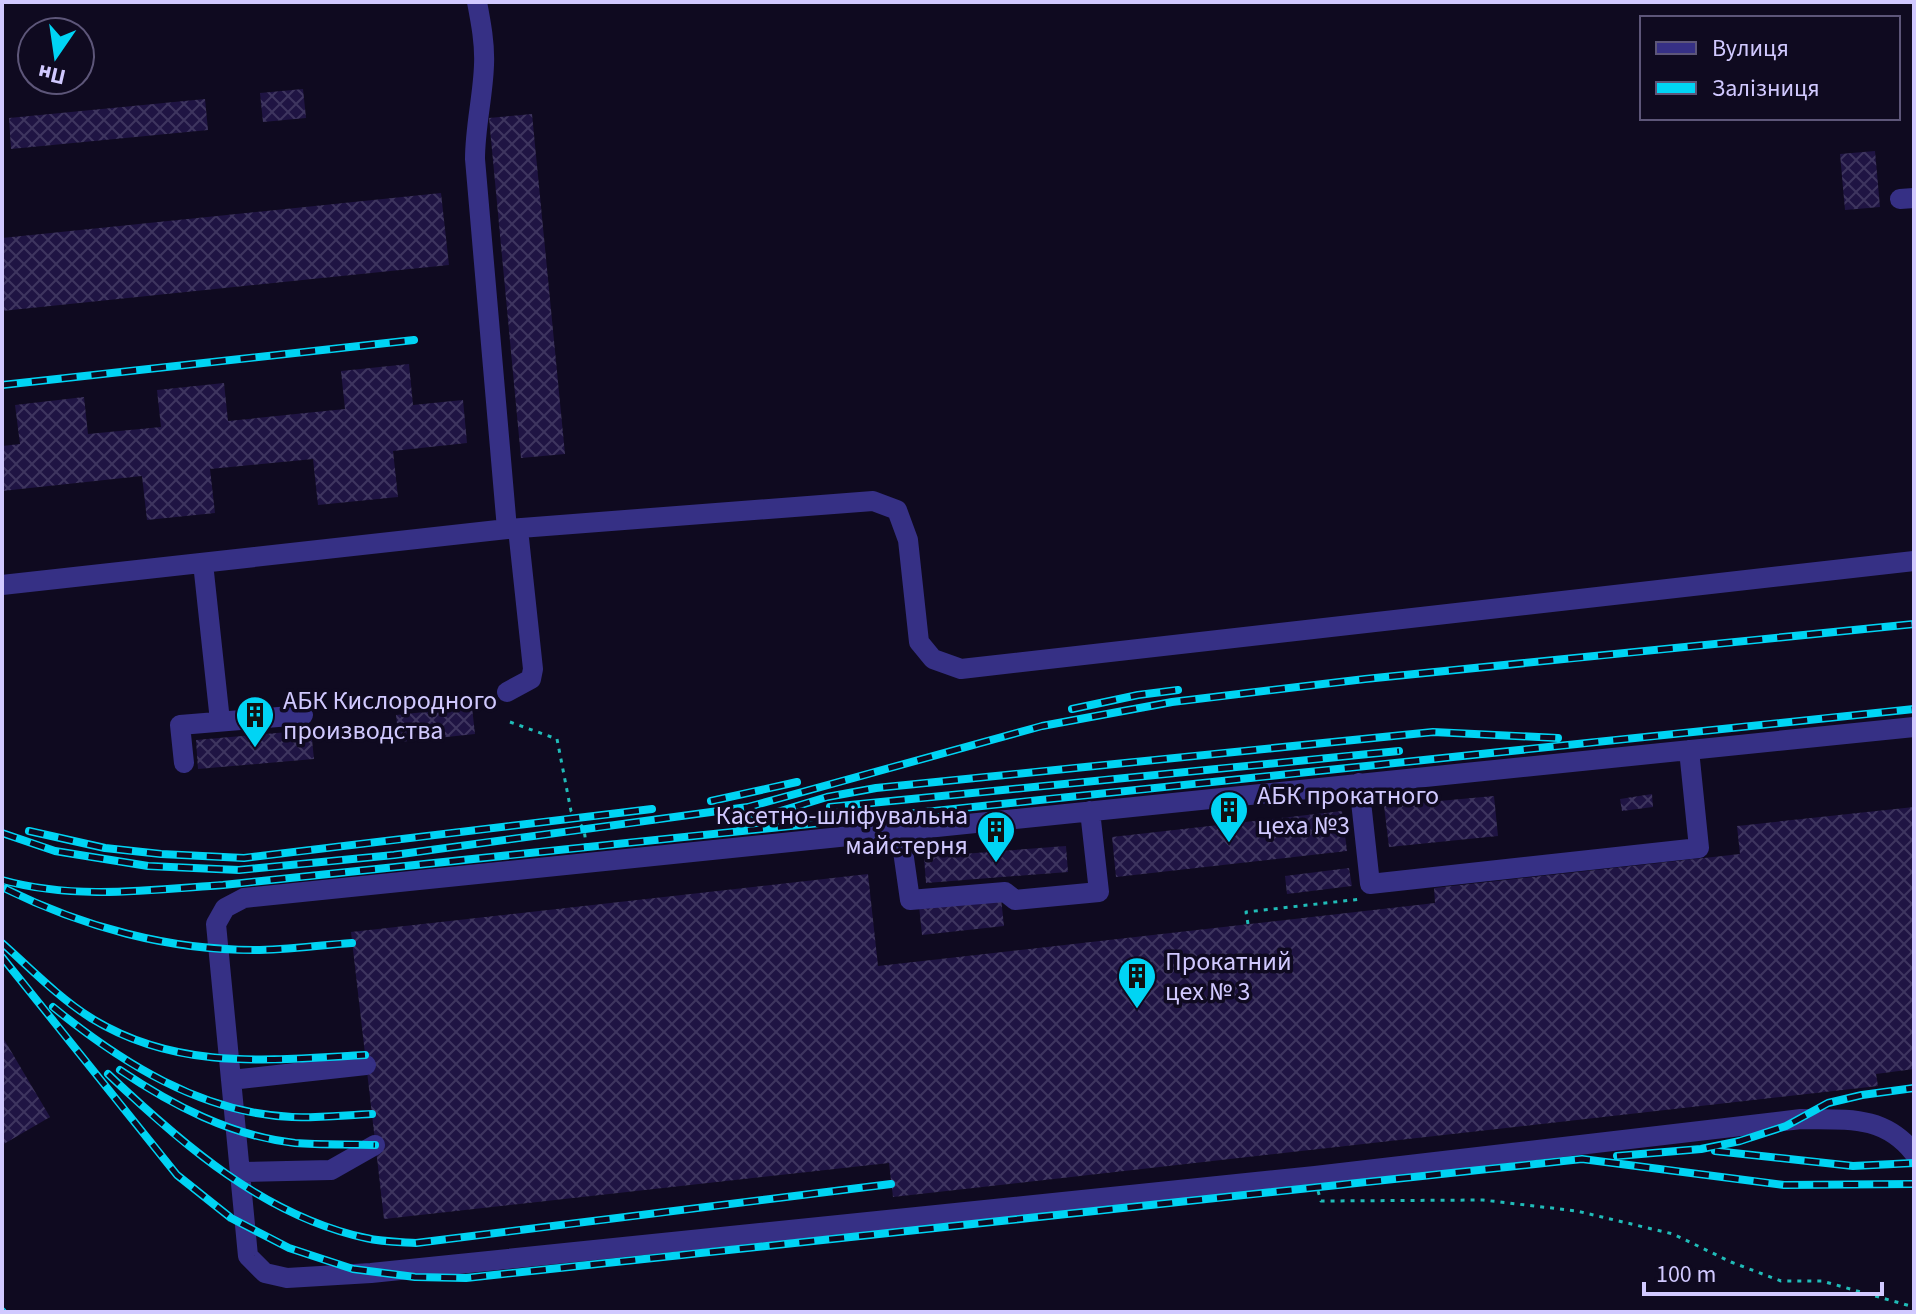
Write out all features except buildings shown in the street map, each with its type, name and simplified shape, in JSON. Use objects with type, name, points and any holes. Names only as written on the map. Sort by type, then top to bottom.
[{"type":"lane","points":[[477,2],[484,66],[475,159],[512,529],[533,669],[531,679],[507,692]]},
{"type":"lane","points":[[2,585],[512,529],[873,501],[897,510],[908,540],[919,642],[933,659],[961,669],[1914,561]]},
{"type":"lane","points":[[203,563],[220,721]]},
{"type":"lane","points":[[184,763],[180,725],[303,715]]},
{"type":"lane","points":[[1914,727],[244,898],[225,908],[216,924],[248,1256],[265,1273],[287,1278],[371,1273],[1315,1176],[1801,1119],[1853,1120],[1884,1127],[1914,1153]]},
{"type":"lane","points":[[1359,783],[1370,884],[1699,848],[1689,750]]},
{"type":"lane","points":[[900,830],[910,900],[1005,892],[1015,900],[1099,892],[1090,811]]},
{"type":"lane","points":[[231,1080],[366,1065]]},
{"type":"lane","points":[[240,1172],[331,1170],[375,1145]]},
{"type":"path","points":[[510,722],[557,739],[571,811],[584,829],[588,862]]},
{"type":"path","points":[[1248,924],[1246,912],[1372,898],[1370,884]]},
{"type":"path","points":[[1315,1176],[1321,1201],[1483,1200],[1577,1211],[1673,1234],[1731,1262],[1781,1281],[1822,1281],[1914,1307]]},
{"type":"railway","points":[[2,385],[414,340]]},
{"type":"railway","points":[[2,833],[55,851],[148,866],[239,870],[394,855],[748,807],[1042,726],[1172,702],[1365,679],[1914,624]]},
{"type":"railway","points":[[1072,709],[1178,690]]},
{"type":"railway","points":[[2,880],[84,892],[223,885],[1914,709]]},
{"type":"railway","points":[[738,824],[827,797],[876,788],[1433,732],[1558,738]]},
{"type":"railway","points":[[830,807],[1399,751]]},
{"type":"railway","points":[[711,801],[797,782]]},
{"type":"railway","points":[[29,831],[105,848],[244,858],[652,809]]},
{"type":"railway","points":[[6,889],[96,925],[190,946],[254,950],[352,943]]},
{"type":"railway","points":[[2,943],[79,1010],[124,1035],[157,1047],[224,1058],[294,1059],[365,1055]]},
{"type":"railway","points":[[2,957],[177,1175],[231,1218],[289,1248],[353,1269],[415,1277],[466,1278],[1582,1159],[1784,1185],[1914,1184]]},
{"type":"railway","points":[[53,1007],[107,1047],[164,1082],[226,1106],[292,1117],[372,1114]]},
{"type":"railway","points":[[120,1070],[181,1107],[248,1134],[295,1143],[375,1145]]},
{"type":"railway","points":[[108,1074],[195,1151],[259,1195],[329,1228],[378,1240],[416,1243],[891,1184]]},
{"type":"railway","points":[[1617,1156],[1701,1149],[1740,1141],[1786,1126],[1828,1103],[1914,1088]]},
{"type":"railway","points":[[1715,1151],[1853,1166],[1914,1163]]},
{"type":"place","name":"АБК Кислородного производства","points":[[255,749]]},
{"type":"place","name":"АБК прокатного цеха №3","points":[[1229,844]]},
{"type":"place","name":"Касетно-шліфувальна майстерня","points":[[996,864]]},
{"type":"place","name":"Прокатний цех № 3","points":[[1137,1010]]}]
